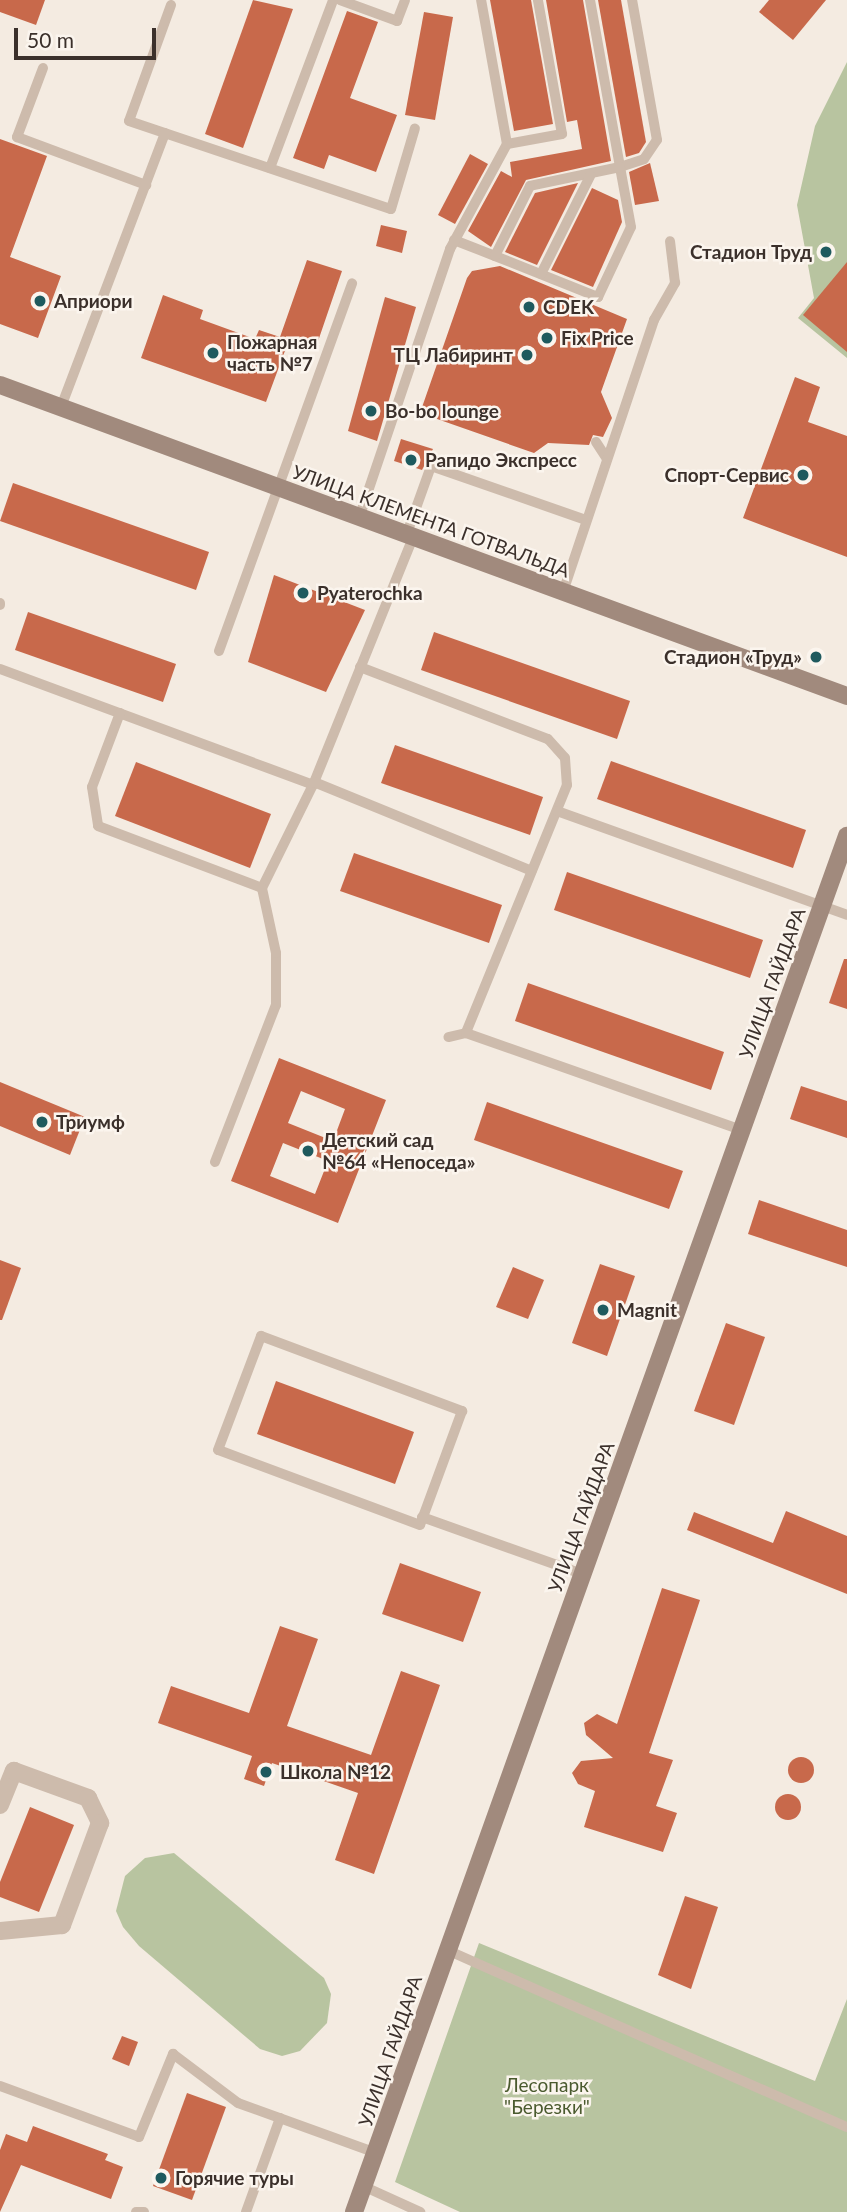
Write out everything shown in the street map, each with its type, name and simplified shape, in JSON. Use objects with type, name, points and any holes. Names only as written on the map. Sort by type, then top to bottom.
[{"type":"street","name":"УЛИЦА КЛЕМЕНТА ГОТВАЛЬДА","points":[[0,385],[847,696]]},
{"type":"street","name":"УЛИЦА ГАЙДАРА","points":[[354,2212],[847,836]]},
{"type":"street","points":[[0,1805],[14,1771],[88,1798],[100,1823],[62,1925],[0,1932]]},
{"type":"lane","points":[[270,168],[333,0]]},
{"type":"lane","points":[[340,0],[397,21],[405,0]]},
{"type":"lane","points":[[359,518],[454,240],[507,144],[481,0]]},
{"type":"lane","points":[[507,144],[562,134],[538,0]]},
{"type":"lane","points":[[454,240],[598,297],[631,227],[590,0]]},
{"type":"lane","points":[[495,256],[530,187],[590,176],[644,159],[657,140],[632,0]]},
{"type":"lane","points":[[171,5],[129,121],[391,209],[415,128]]},
{"type":"lane","points":[[43,68],[17,137],[146,185]]},
{"type":"lane","points":[[61,407],[165,133]]},
{"type":"lane","points":[[541,274],[590,176]]},
{"type":"lane","points":[[563,592],[654,320],[674,283],[670,241]]},
{"type":"lane","points":[[219,651],[281,488],[352,283]]},
{"type":"lane","points":[[596,442],[607,458]]},
{"type":"lane","points":[[215,1163],[276,1005],[276,953],[262,888],[313,784],[360,667],[409,537],[431,466],[586,520]]},
{"type":"lane","points":[[360,667],[548,739],[565,758],[568,785],[466,1033]]},
{"type":"lane","points":[[0,669],[313,784],[532,871]]},
{"type":"lane","points":[[120,713],[92,787],[98,826],[262,888]]},
{"type":"lane","points":[[557,811],[847,915]]},
{"type":"lane","points":[[448,1037],[466,1033],[741,1130]]},
{"type":"lane","points":[[261,1336],[463,1412],[422,1517],[420,1525],[218,1450],[261,1336]]},
{"type":"lane","points":[[422,1517],[582,1574]]},
{"type":"lane","points":[[447,1950],[847,2127]]},
{"type":"lane","points":[[0,2086],[139,2137],[173,2054],[238,2103],[376,2153]]},
{"type":"lane","points":[[246,2212],[281,2118]]},
{"type":"lane","points":[[363,2186],[420,2212]]},
{"type":"lane","points":[[136,2212],[144,2212]]},
{"type":"green space","name":"Стадион Труд","points":[[847,62],[847,358],[798,318],[814,298],[797,205],[815,126]]},
{"type":"green space","points":[[174,1853],[324,1978],[331,1994],[327,2023],[300,2051],[282,2056],[260,2049],[139,1946],[123,1927],[116,1911],[125,1876],[145,1858]]},
{"type":"green space","name":"Лесопарк \"Березки\"","points":[[479,1943],[815,2081],[847,1999],[847,2212],[460,2212],[395,2182]]},
{"type":"building","points":[[0,0],[45,0],[36,25],[0,12]]},
{"type":"building","points":[[253,0],[293,9],[243,148],[205,134]]},
{"type":"building","points":[[490,0],[531,0],[553,124],[514,131]]},
{"type":"building","points":[[546,0],[583,0],[611,161],[526,180],[491,247],[468,231],[501,171],[512,177],[510,162],[582,149],[577,120],[567,122]]},
{"type":"building","points":[[598,0],[621,0],[646,142],[639,153],[626,157]]},
{"type":"building","points":[[769,0],[826,0],[793,40],[759,12]]},
{"type":"building","points":[[347,11],[378,22],[350,98],[397,115],[376,172],[329,155],[324,169],[293,158]]},
{"type":"building","points":[[424,12],[453,17],[435,120],[405,115]]},
{"type":"building","points":[[0,139],[47,156],[10,257],[61,276],[38,338],[0,324]]},
{"type":"building","points":[[470,154],[488,164],[455,224],[438,215]]},
{"type":"building","points":[[650,163],[659,201],[635,205],[629,172]]},
{"type":"building","points":[[578,183],[537,265],[505,252],[535,193]]},
{"type":"building","points":[[592,188],[618,200],[622,222],[593,287],[551,270]]},
{"type":"building","points":[[381,225],[407,231],[402,253],[376,246]]},
{"type":"building","name":"Пожарная часть №7","points":[[307,260],[342,271],[315,350],[286,348],[266,402],[141,358],[163,295],[203,310],[200,319],[255,339],[259,330],[280,337]]},
{"type":"building","points":[[847,262],[847,352],[803,315]]},
{"type":"building","name":"ТЦ Лабиринт","points":[[500,266],[627,319],[601,392],[612,418],[603,437],[593,435],[589,445],[548,443],[534,453],[420,413],[467,278],[472,271]]},
{"type":"building","points":[[385,297],[416,307],[377,441],[348,431]]},
{"type":"building","name":"Спорт-Сервис","points":[[795,377],[820,387],[808,422],[847,436],[847,557],[743,518]]},
{"type":"building","points":[[401,439],[433,449],[422,470],[394,461]]},
{"type":"building","points":[[13,483],[209,552],[196,590],[0,521]]},
{"type":"building","points":[[274,575],[365,610],[326,692],[248,662]]},
{"type":"building","points":[[28,612],[176,664],[163,702],[15,650]]},
{"type":"building","points":[[434,632],[630,701],[617,739],[421,670]]},
{"type":"building","points":[[395,745],[543,797],[530,835],[381,783]]},
{"type":"building","points":[[611,761],[806,830],[793,868],[597,799]]},
{"type":"building","points":[[136,762],[271,814],[250,868],[115,816]]},
{"type":"building","points":[[354,853],[502,905],[489,943],[340,891]]},
{"type":"building","points":[[567,872],[763,940],[750,978],[554,910]]},
{"type":"building","points":[[844,959],[847,959],[847,1009],[829,1003]]},
{"type":"building","points":[[528,983],[724,1052],[711,1090],[515,1021]]},
{"type":"building","points":[[279,1058],[386,1100],[338,1223],[231,1181]],"holes":[[[301,1091],[345,1109],[333,1141],[288,1123]],[[283,1143],[328,1161],[315,1194],[270,1176]]]},
{"type":"building","name":"Триумф","points":[[0,1082],[85,1117],[70,1155],[0,1126]]},
{"type":"building","points":[[801,1086],[847,1101],[847,1138],[790,1119]]},
{"type":"building","points":[[487,1102],[683,1171],[669,1209],[474,1140]]},
{"type":"building","points":[[759,1200],[847,1230],[847,1267],[748,1234]]},
{"type":"building","points":[[0,1260],[21,1268],[2,1320],[0,1320]]},
{"type":"building","name":"Magnit","points":[[600,1264],[635,1276],[607,1356],[572,1343]]},
{"type":"building","points":[[513,1267],[544,1280],[528,1319],[496,1307]]},
{"type":"building","points":[[726,1323],[765,1337],[734,1425],[694,1411]]},
{"type":"building","points":[[276,1381],[414,1432],[395,1484],[257,1434]]},
{"type":"building","points":[[786,1511],[847,1536],[847,1594],[687,1530],[694,1512],[773,1543]]},
{"type":"building","points":[[400,1563],[481,1592],[463,1642],[382,1614]]},
{"type":"building","points":[[662,1588],[700,1600],[649,1753],[673,1760],[656,1806],[677,1813],[663,1852],[584,1827],[595,1791],[578,1784],[572,1773],[581,1761],[613,1758],[586,1735],[584,1723],[597,1714],[617,1724]]},
{"type":"building","points":[[280,1626],[318,1639],[287,1726],[371,1755],[401,1671],[440,1685],[374,1874],[335,1860],[358,1793],[272,1763],[264,1786],[244,1779],[252,1756],[158,1723],[171,1686],[249,1713]]},
{"type":"building","points":[[801,1757],[810,1761],[814,1770],[810,1779],[801,1783],[792,1779],[788,1770],[792,1761]]},
{"type":"building","points":[[788,1794],[797,1798],[801,1807],[797,1816],[788,1820],[779,1816],[775,1807],[779,1798]]},
{"type":"building","points":[[30,1807],[74,1825],[39,1912],[0,1897],[0,1882]]},
{"type":"building","points":[[685,1896],[718,1907],[691,1989],[658,1975]]},
{"type":"building","points":[[122,2036],[138,2042],[129,2066],[112,2059]]},
{"type":"building","points":[[187,2093],[226,2107],[192,2200],[153,2186]]},
{"type":"building","points":[[33,2126],[108,2154],[105,2160],[123,2167],[111,2199],[21,2165],[0,2212],[0,2150],[6,2134],[27,2142]]},
{"type":"place","name":"Стадион Труд","points":[[826,252]]},
{"type":"place","name":"Априори","points":[[40,301]]},
{"type":"place","name":"CDEK","points":[[529,307]]},
{"type":"place","name":"Fix Price","points":[[547,338]]},
{"type":"place","name":"Пожарная часть №7","points":[[213,353]]},
{"type":"place","name":"ТЦ Лабиринт","points":[[527,355]]},
{"type":"place","name":"Bo-bo lounge","points":[[371,411]]},
{"type":"place","name":"Рапидо Экспресс","points":[[411,460]]},
{"type":"place","name":"Спорт-Сервис","points":[[803,475]]},
{"type":"place","name":"Pyaterochka","points":[[303,593]]},
{"type":"place","name":"Стадион «Труд»","points":[[816,657]]},
{"type":"place","name":"Триумф","points":[[42,1122]]},
{"type":"place","name":"Детский сад №64 «Непоседа»","points":[[308,1151]]},
{"type":"place","name":"Magnit","points":[[603,1310]]},
{"type":"place","name":"Школа №12","points":[[266,1772]]},
{"type":"place","name":"Горячие туры","points":[[161,2178]]}]
